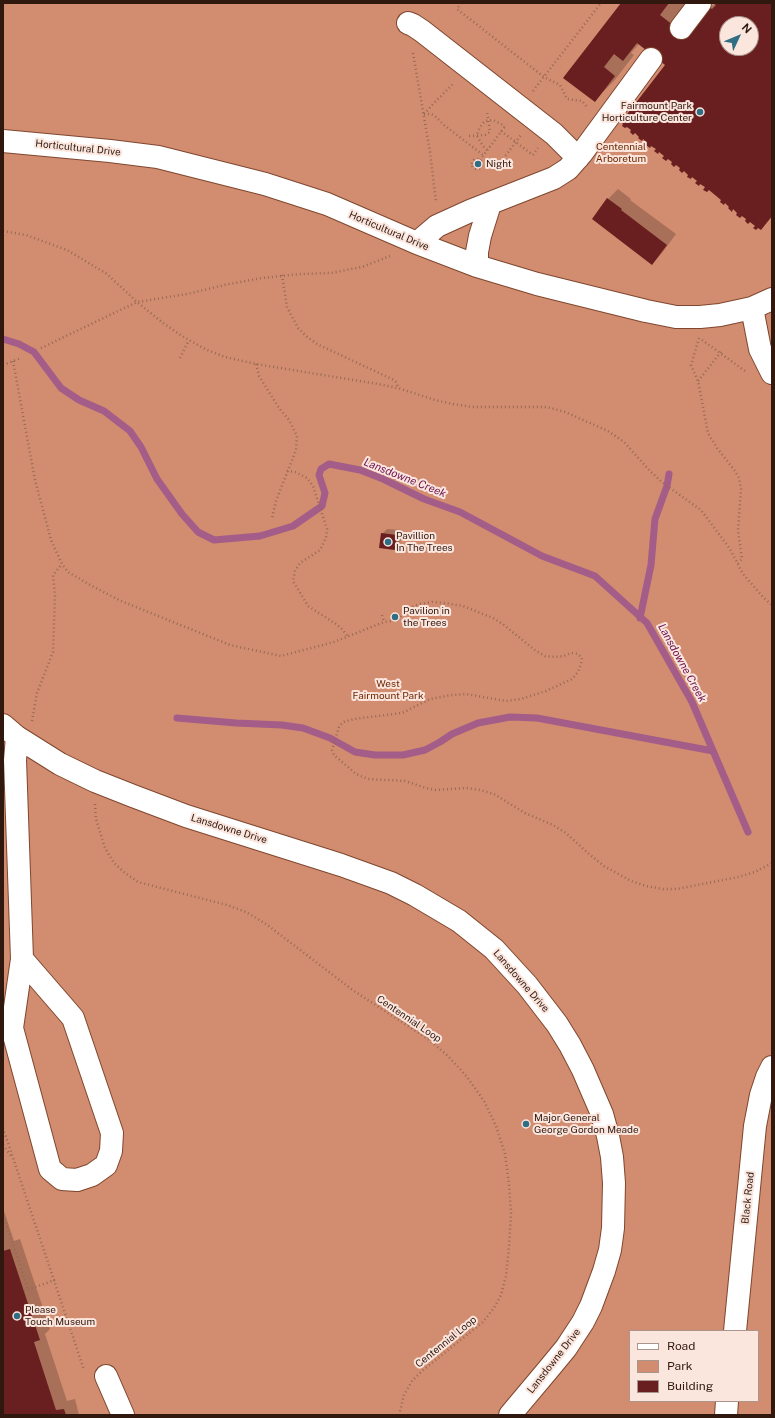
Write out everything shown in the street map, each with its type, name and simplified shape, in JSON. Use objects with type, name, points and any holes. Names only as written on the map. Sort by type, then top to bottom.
[{"type":"street","points":[[681,28],[700,3]]},
{"type":"street","points":[[408,24],[413,25],[422,31],[554,134],[578,158]]},
{"type":"street","points":[[417,243],[438,226],[470,211],[554,178],[568,169],[578,158],[651,60]]},
{"type":"street","name":"Horticultural Drive","points":[[3,141],[158,157],[202,167],[265,184],[327,204],[417,243],[478,266],[537,284],[646,311],[676,317],[700,317],[720,315],[752,308],[772,299]]},
{"type":"street","points":[[478,266],[477,252],[480,236],[490,204]]},
{"type":"street","points":[[752,308],[760,349],[772,373]]},
{"type":"street","points":[[15,735],[22,959],[12,1028],[50,1169],[62,1179],[77,1180],[92,1175],[106,1165],[111,1151],[112,1133],[73,1018],[22,959]]},
{"type":"street","name":"Lansdowne Drive","points":[[15,735],[60,764],[95,781],[186,816],[341,864],[416,895],[459,921],[494,949],[527,984],[557,1024],[583,1070],[602,1114],[608,1136],[614,1177],[613,1228],[610,1250],[604,1271],[592,1306],[586,1317],[566,1348],[510,1415]]},
{"type":"street","name":"Black Road","points":[[735,1330],[755,1126],[761,1095],[772,1067]]},
{"type":"street","points":[[106,1376],[123,1415]]},
{"type":"street","points":[[726,1415],[728,1402]]},
{"type":"path","points":[[461,3],[457,9],[544,77],[560,84],[567,99],[582,101],[586,105],[593,119],[601,127]]},
{"type":"path","points":[[535,88],[601,3]]},
{"type":"path","points":[[408,24],[433,173],[438,226]]},
{"type":"path","points":[[424,114],[455,83],[468,67]]},
{"type":"path","points":[[470,136],[488,134],[490,132],[487,105]]},
{"type":"path","points":[[480,160],[474,159],[472,161],[472,166],[474,169],[479,169],[481,167],[482,162],[480,160],[505,126],[526,113]]},
{"type":"path","points":[[503,159],[526,113]]},
{"type":"path","points":[[424,114],[431,114],[434,116],[483,155]]},
{"type":"path","points":[[487,150],[477,136],[482,124],[489,120],[498,122],[505,126]]},
{"type":"path","points":[[3,231],[26,236],[67,250],[107,274],[163,323],[189,340],[215,354],[256,364],[398,388],[435,400],[472,407],[547,407],[565,412],[608,431],[624,442],[663,483],[701,510],[730,549],[743,574],[763,597],[772,604]]},
{"type":"path","points":[[41,348],[138,302],[187,294],[243,281],[282,275],[331,273],[351,269],[397,253],[417,243]]},
{"type":"path","points":[[282,275],[287,306],[298,328],[306,336],[317,344],[394,380],[397,383],[398,388]]},
{"type":"path","points":[[699,338],[691,365],[698,381],[708,433],[717,448],[735,471],[739,478],[741,489],[739,542],[742,559],[738,563]]},
{"type":"path","points":[[180,358],[189,340]]},
{"type":"path","points":[[698,381],[721,352]]},
{"type":"path","points":[[3,365],[20,358]]},
{"type":"path","points":[[13,361],[34,480],[50,540],[62,564],[68,572],[92,586],[121,601],[230,645],[281,656],[334,642],[384,622],[393,622],[409,608],[432,602],[463,606],[493,618],[536,651],[546,656],[564,656],[571,653],[578,654],[582,658],[582,664],[572,679],[546,691],[521,699],[506,701],[466,694],[450,695],[430,699],[402,713],[354,719],[343,722],[338,727],[332,750],[334,755],[356,774],[368,779],[405,781],[436,790],[466,788],[494,794],[525,813],[553,824],[604,866],[631,881],[646,886],[663,889],[677,888],[738,877],[755,872],[772,863]]},
{"type":"path","points":[[256,364],[259,376],[279,408],[289,420],[297,436],[296,450],[276,501],[272,518]]},
{"type":"path","points":[[287,471],[296,472],[307,478],[313,486],[327,529],[326,538],[320,550],[300,563],[295,571],[293,582],[308,606],[336,624],[348,637]]},
{"type":"path","points":[[15,735],[34,710],[37,693],[53,652],[55,596],[53,575],[62,564]]},
{"type":"path","points":[[382,615],[384,622]]},
{"type":"path","name":"Centennial Loop","points":[[95,781],[96,819],[105,848],[114,864],[124,874],[138,882],[227,905],[246,912],[266,924],[354,991],[428,1039],[448,1056],[467,1077],[487,1107],[496,1126],[505,1154],[509,1184],[511,1213],[510,1247],[506,1276],[501,1295],[494,1308],[483,1322],[422,1371],[412,1381],[404,1395],[399,1415]]},
{"type":"path","points":[[3,1128],[55,1280],[86,1377],[106,1376]]},
{"type":"path","points":[[3,1145],[13,1158]]},
{"type":"path","points":[[3,1216],[28,1289]]},
{"type":"path","points":[[24,1291],[55,1280]]},
{"type":"green space","name":"West Fairmount Park","points":[[3,3],[772,3],[772,1415],[3,1415]]},
{"type":"building","name":"Fairmount Park Horticulture Center","points":[[621,3],[669,3],[660,15],[687,36],[709,7],[712,9],[716,5],[713,3],[772,3],[772,216],[761,230],[758,228],[756,230],[753,228],[755,226],[750,222],[748,224],[745,221],[746,219],[742,216],[740,218],[736,215],[737,213],[733,209],[732,212],[725,203],[724,205],[720,202],[721,200],[709,190],[707,192],[703,190],[705,187],[700,184],[699,186],[695,183],[697,181],[692,177],[691,179],[687,177],[688,175],[684,171],[682,173],[679,170],[680,168],[676,165],[674,167],[671,164],[672,162],[668,159],[666,161],[662,158],[664,156],[659,152],[658,154],[654,151],[656,149],[651,146],[650,148],[646,145],[647,143],[643,139],[642,141],[635,133],[633,135],[630,132],[631,130],[627,127],[625,128],[622,126],[623,124],[621,122],[665,65],[637,43],[623,61],[614,54],[604,67],[615,76],[595,102],[563,78]]},
{"type":"building","points":[[607,198],[667,245],[652,265],[592,219]]},
{"type":"building","name":"Pavillion In The Trees","points":[[381,533],[397,535],[395,550],[379,548]]},
{"type":"building","name":"Please Touch Museum","points":[[10,1249],[40,1340],[34,1342],[56,1410],[64,1409],[66,1415],[3,1415],[3,1251]]},
{"type":"waterway","name":"Lansdowne Creek","points":[[3,339],[19,344],[34,352],[61,388],[79,400],[104,411],[130,431],[141,447],[157,479],[182,514],[198,532],[214,540],[260,536],[293,526],[322,506],[325,493],[319,475],[321,469],[329,464],[360,470],[383,479],[424,499],[460,512],[542,556],[595,576],[647,623],[692,702],[748,832]]},
{"type":"waterway","points":[[640,618],[651,565],[655,519],[667,486],[669,474]]},
{"type":"waterway","points":[[177,718],[282,725],[303,728],[330,738],[355,752],[375,755],[403,755],[425,750],[452,734],[478,723],[510,717],[537,718],[713,751]]},
{"type":"place","name":"Fairmount Park Horticulture Center","points":[[700,112]]},
{"type":"place","name":"Night","points":[[478,164]]},
{"type":"place","name":"Pavillion In The Trees","points":[[388,542]]},
{"type":"place","name":"Pavilion in the Trees","points":[[395,617]]},
{"type":"place","name":"Major General George Gordon Meade","points":[[526,1124]]},
{"type":"place","name":"Please Touch Museum","points":[[17,1316]]},
{"type":"park label","name":"Centennial Arboretum","points":[[621,152]]}]
